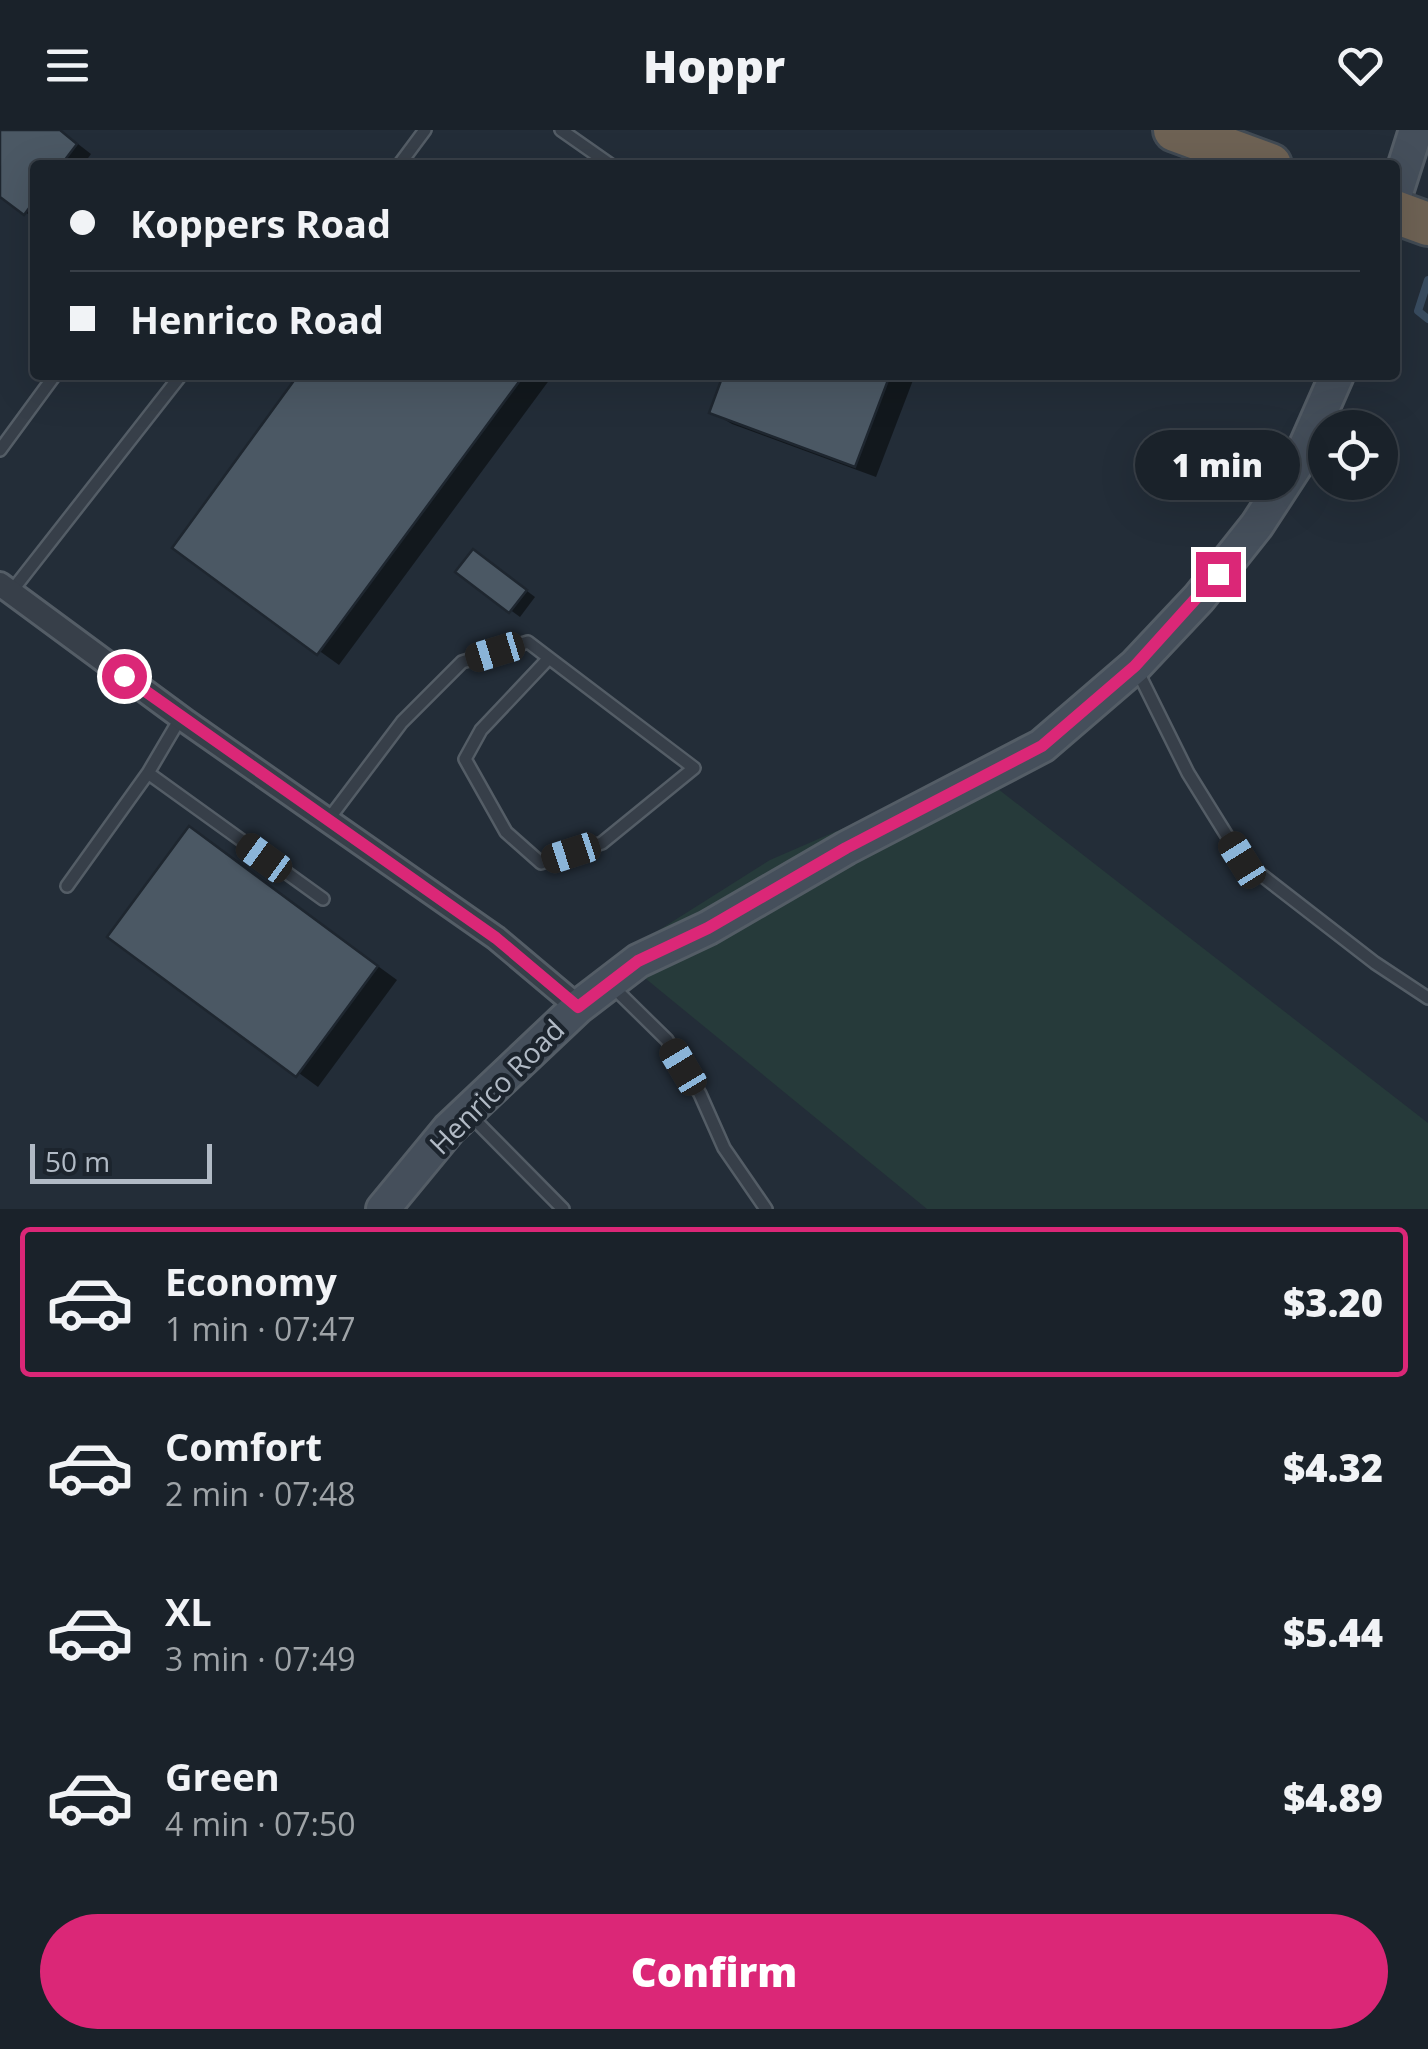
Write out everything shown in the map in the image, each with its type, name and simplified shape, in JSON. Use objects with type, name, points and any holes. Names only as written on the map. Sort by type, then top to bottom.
[{"type":"highway","points":[[1175,130],[1255,160]]},
{"type":"highway","points":[[1400,214],[1428,224]]},
{"type":"street","points":[[1400,180],[1416,130]]},
{"type":"street","name":"Henrico Road","points":[[383,1209],[466,1112],[578,1007],[638,961],[708,928],[846,848],[1042,746],[1135,666],[1199,598],[1257,525],[1300,459],[1335,380]]},
{"type":"street","points":[[5,588],[180,717],[496,938],[578,1007]]},
{"type":"lane","points":[[403,160],[425,130]]},
{"type":"lane","points":[[561,130],[605,160]]},
{"type":"lane","points":[[0,450],[51,380]]},
{"type":"lane","points":[[5,588],[176,380]]},
{"type":"lane","points":[[328,820],[402,722],[462,662],[528,642],[694,768],[602,843],[540,863],[506,832],[466,759],[481,730],[549,658]]},
{"type":"lane","points":[[1135,666],[1188,772],[1242,860],[1374,964],[1428,998]]},
{"type":"lane","points":[[67,886],[148,773],[180,717]]},
{"type":"lane","points":[[148,773],[322,900]]},
{"type":"lane","points":[[609,983],[667,1040],[700,1094],[724,1148],[766,1209]]},
{"type":"lane","points":[[466,1112],[563,1209]]},
{"type":"green space","points":[[975,771],[1428,1123],[1428,1209],[927,1209],[618,956],[770,860]]},
{"type":"building","points":[[0,130],[60,130],[77,144],[65,160],[30,160],[30,207],[24,215],[0,197]]},
{"type":"building","points":[[294,380],[520,380],[317,655],[172,548]]},
{"type":"building","points":[[721,380],[888,380],[855,467],[709,413]]},
{"type":"building","points":[[473,549],[527,590],[509,613],[455,572]]},
{"type":"building","points":[[189,826],[378,966],[296,1077],[107,937]]},
{"type":"waterway","points":[[1428,280],[1418,311],[1428,319]]},
{"type":"route","points":[[124,676],[496,938],[578,1007],[638,961],[708,928],[846,848],[1042,746],[1135,666],[1218,574]]}]
